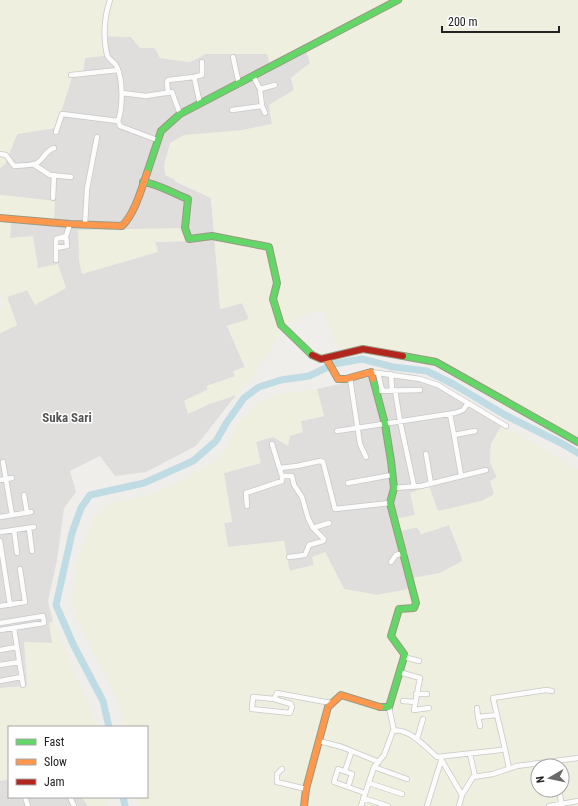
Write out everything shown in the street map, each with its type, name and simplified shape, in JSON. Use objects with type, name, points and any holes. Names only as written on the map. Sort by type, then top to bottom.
[{"type":"street","points":[[110,0],[105,20],[107,55],[118,70],[122,93],[122,106],[118,122]]},
{"type":"street","points":[[0,218],[85,225],[118,226],[124,224],[138,198],[157,140],[166,125],[180,114],[398,0]]},
{"type":"street","points":[[233,57],[239,84]]},
{"type":"street","points":[[168,93],[167,80],[202,75],[202,62]]},
{"type":"street","points":[[71,75],[118,70]]},
{"type":"street","points":[[253,76],[260,89],[262,106],[265,113]]},
{"type":"street","points":[[194,77],[200,104]]},
{"type":"street","points":[[260,89],[275,86]]},
{"type":"street","points":[[122,93],[146,96],[173,93],[180,114]]},
{"type":"street","points":[[232,110],[262,106]]},
{"type":"street","points":[[56,132],[61,115],[64,114],[118,122],[120,126],[157,140]]},
{"type":"street","points":[[85,225],[87,189],[97,137]]},
{"type":"street","points":[[0,154],[6,155],[14,166],[33,164],[39,161],[47,151],[54,148]]},
{"type":"street","points":[[33,164],[45,173],[71,177]]},
{"type":"street","points":[[53,198],[54,175]]},
{"type":"street","points":[[143,182],[158,184],[163,189],[188,199],[185,228],[189,239],[214,236],[269,248],[278,285],[273,299],[281,325],[297,338],[309,354],[327,360],[348,351],[363,349],[436,362],[578,442]]},
{"type":"street","points":[[56,248],[67,246],[66,236],[70,224]]},
{"type":"street","points":[[56,260],[56,239],[66,236]]},
{"type":"street","points":[[327,360],[334,375],[338,379],[350,378],[361,373],[378,372],[432,383],[506,426]]},
{"type":"street","points":[[371,372],[379,391]]},
{"type":"street","points":[[378,372],[379,391],[394,488],[390,503],[404,553],[416,606],[414,608],[400,609],[391,636],[404,657],[419,662]]},
{"type":"street","points":[[391,374],[393,390],[414,486]]},
{"type":"street","points":[[350,378],[359,428],[360,444],[366,457]]},
{"type":"street","points":[[379,391],[393,390],[408,392],[420,390]]},
{"type":"street","points":[[337,431],[450,414],[463,410],[468,403]]},
{"type":"street","points":[[450,414],[461,475]]},
{"type":"street","points":[[454,435],[475,431]]},
{"type":"street","points":[[247,506],[246,493],[282,481],[280,468],[272,444]]},
{"type":"street","points":[[426,454],[431,484]]},
{"type":"street","points":[[280,468],[320,461],[323,462],[335,509],[390,503]]},
{"type":"street","points":[[3,462],[12,515]]},
{"type":"street","points":[[394,488],[431,484],[461,475],[486,470]]},
{"type":"street","points":[[348,483],[392,475]]},
{"type":"street","points":[[282,476],[292,476],[294,485],[302,497],[306,515],[313,528],[323,536],[324,541],[308,545],[305,555],[289,557]]},
{"type":"street","points":[[0,480],[12,478]]},
{"type":"street","points":[[0,517],[29,512],[24,495]]},
{"type":"street","points":[[313,528],[329,523]]},
{"type":"street","points":[[0,532],[31,527],[32,551]]},
{"type":"street","points":[[14,530],[17,553]]},
{"type":"street","points":[[0,541],[2,569],[10,605]]},
{"type":"street","points":[[391,562],[396,555],[404,553]]},
{"type":"street","points":[[0,606],[25,602],[20,569]]},
{"type":"street","points":[[0,623],[43,616],[44,623],[0,630]]},
{"type":"street","points":[[14,628],[23,684]]},
{"type":"street","points":[[0,650],[17,647]]},
{"type":"street","points":[[360,806],[374,767],[384,755],[391,733],[394,730],[389,707],[404,657]]},
{"type":"street","points":[[0,665],[19,662]]},
{"type":"street","points":[[399,672],[420,678],[414,710],[429,708]]},
{"type":"street","points":[[0,680],[21,677]]},
{"type":"street","points":[[419,681],[426,681]]},
{"type":"street","points":[[509,768],[493,700],[495,698],[546,690],[552,691]]},
{"type":"street","points":[[274,700],[278,693],[331,703]]},
{"type":"street","points":[[416,694],[427,694]]},
{"type":"street","points":[[254,696],[274,700],[291,704],[292,707],[290,713],[252,709],[254,696]]},
{"type":"street","points":[[304,806],[306,789],[331,703],[340,696],[343,696],[381,707],[389,707]]},
{"type":"street","points":[[403,701],[415,702]]},
{"type":"street","points":[[477,708],[480,726]]},
{"type":"street","points":[[478,717],[496,715]]},
{"type":"street","points":[[417,739],[422,719]]},
{"type":"street","points":[[394,730],[400,731],[417,739],[432,751],[436,757],[441,759],[462,795]]},
{"type":"street","points":[[319,741],[342,747],[379,762]]},
{"type":"street","points":[[441,759],[505,749]]},
{"type":"street","points":[[345,771],[351,753]]},
{"type":"street","points":[[470,754],[475,776]]},
{"type":"street","points":[[459,806],[462,795],[470,780],[475,776],[493,774],[509,768],[578,758]]},
{"type":"street","points":[[427,806],[441,759]]},
{"type":"street","points":[[374,767],[407,779]]},
{"type":"street","points":[[282,769],[277,774],[277,782],[306,789]]},
{"type":"street","points":[[348,787],[352,774],[338,769],[334,782],[348,787],[365,793]]},
{"type":"street","points":[[369,783],[402,794]]},
{"type":"street","points":[[363,798],[388,806]]},
{"type":"street","points":[[549,806],[562,805],[578,801]]},
{"type":"shaded area","points":[[104,36],[131,37],[140,48],[155,48],[160,58],[190,62],[205,54],[268,54],[270,65],[304,44],[310,63],[291,78],[295,90],[269,105],[272,124],[243,130],[174,181],[211,198],[221,309],[242,303],[249,319],[227,326],[245,367],[235,376],[207,386],[207,390],[184,401],[212,403],[236,395],[196,446],[146,472],[115,476],[100,456],[70,471],[76,492],[64,508],[57,560],[48,601],[53,622],[49,623],[53,643],[27,687],[0,688],[0,333],[17,325],[7,297],[27,290],[35,304],[38,268],[10,239],[11,218],[55,201],[0,195],[0,168],[5,164],[17,134],[56,127],[73,74]],"holes":[[[78,230],[120,230],[187,241],[155,242],[158,251]]]},
{"type":"shaded area","points":[[411,374],[442,385],[502,425],[491,444],[490,462],[497,477],[495,494],[482,501],[438,512],[429,486],[415,515],[397,532],[417,527],[422,534],[449,525],[463,561],[440,573],[414,578],[415,588],[377,595],[344,589],[325,552],[314,565],[289,571],[284,541],[228,547],[224,523],[232,522],[223,473],[260,463],[256,442],[273,436],[290,436],[301,421],[324,416],[317,389],[380,375]]},
{"type":"shaded area","points":[[8,779],[8,798],[83,798],[88,806],[0,806],[0,781]]},
{"type":"green space","points":[[0,0],[578,0],[578,441],[446,362],[406,351],[358,347],[338,349],[322,309],[286,324],[256,373],[236,395],[212,403],[188,414],[184,401],[207,390],[207,386],[235,377],[233,371],[245,367],[227,326],[249,319],[242,303],[220,309],[211,198],[165,175],[164,165],[170,143],[184,135],[243,130],[272,124],[269,105],[294,90],[291,78],[310,63],[304,44],[270,65],[267,54],[205,54],[190,62],[160,58],[155,48],[140,48],[131,37],[104,36],[104,56],[85,58],[83,73],[73,74],[56,128],[17,134],[5,164],[0,168]]},
{"type":"green space","points":[[0,195],[55,201],[54,221],[11,218],[10,238],[33,236],[38,268],[58,264],[66,288],[35,305],[27,290],[7,297],[17,325],[0,333],[0,310],[6,307],[0,292]]},
{"type":"green space","points":[[185,228],[187,241],[155,242],[158,252],[82,274],[79,261],[78,230]]},
{"type":"green space","points":[[317,389],[324,416],[301,421],[303,432],[290,436],[288,446],[273,437],[256,442],[261,463],[224,473],[232,522],[224,523],[228,547],[284,541],[290,571],[314,565],[312,557],[325,552],[344,589],[377,595],[414,588],[414,578],[440,573],[463,561],[449,525],[421,534],[417,527],[397,532],[395,519],[415,515],[410,493],[429,486],[438,511],[482,501],[494,494],[490,481],[497,477],[490,462],[491,444],[502,425],[578,469],[578,806],[139,806],[137,798],[148,798],[148,726],[123,726],[118,701],[82,630],[71,604],[77,560],[92,519],[112,503],[146,496],[180,481],[220,458],[237,423],[260,401],[280,394]]},
{"type":"green space","points":[[53,622],[98,726],[8,726],[8,779],[0,781],[0,688],[27,686],[24,642],[52,643],[49,623]]},
{"type":"green space","points":[[83,798],[107,798],[108,806],[88,806]]},
{"type":"waterway","points":[[109,726],[103,701],[74,646],[56,605],[72,533],[81,508],[90,495],[144,483],[193,461],[216,441],[244,398],[259,387],[281,380],[309,376],[334,364],[362,359],[393,367],[427,371],[453,384],[505,415],[578,453]]},
{"type":"waterway","points":[[123,798],[125,806]]},
{"type":"traffic: fast","points":[[147,173],[161,131],[180,114],[398,0]]},
{"type":"traffic: fast","points":[[143,182],[160,187],[188,199],[185,228],[189,239],[212,236],[269,247],[277,283],[273,299],[281,325],[312,355]]},
{"type":"traffic: fast","points":[[403,356],[436,362],[578,442]]},
{"type":"traffic: fast","points":[[373,379],[385,424],[391,461],[394,488],[390,503],[416,603],[414,608],[399,609],[391,636],[404,654],[404,657],[389,707],[380,707]]},
{"type":"traffic: slow","points":[[0,218],[70,224],[122,226],[131,215],[147,173]]},
{"type":"traffic: slow","points":[[326,358],[338,379],[346,379],[371,372],[373,379]]},
{"type":"traffic: slow","points":[[304,806],[306,789],[328,707],[341,695],[380,707]]},
{"type":"traffic: jam","points":[[312,355],[321,359],[363,349],[403,356]]},
{"type":"district","name":"Suka Sari","points":[[67,417]]}]
